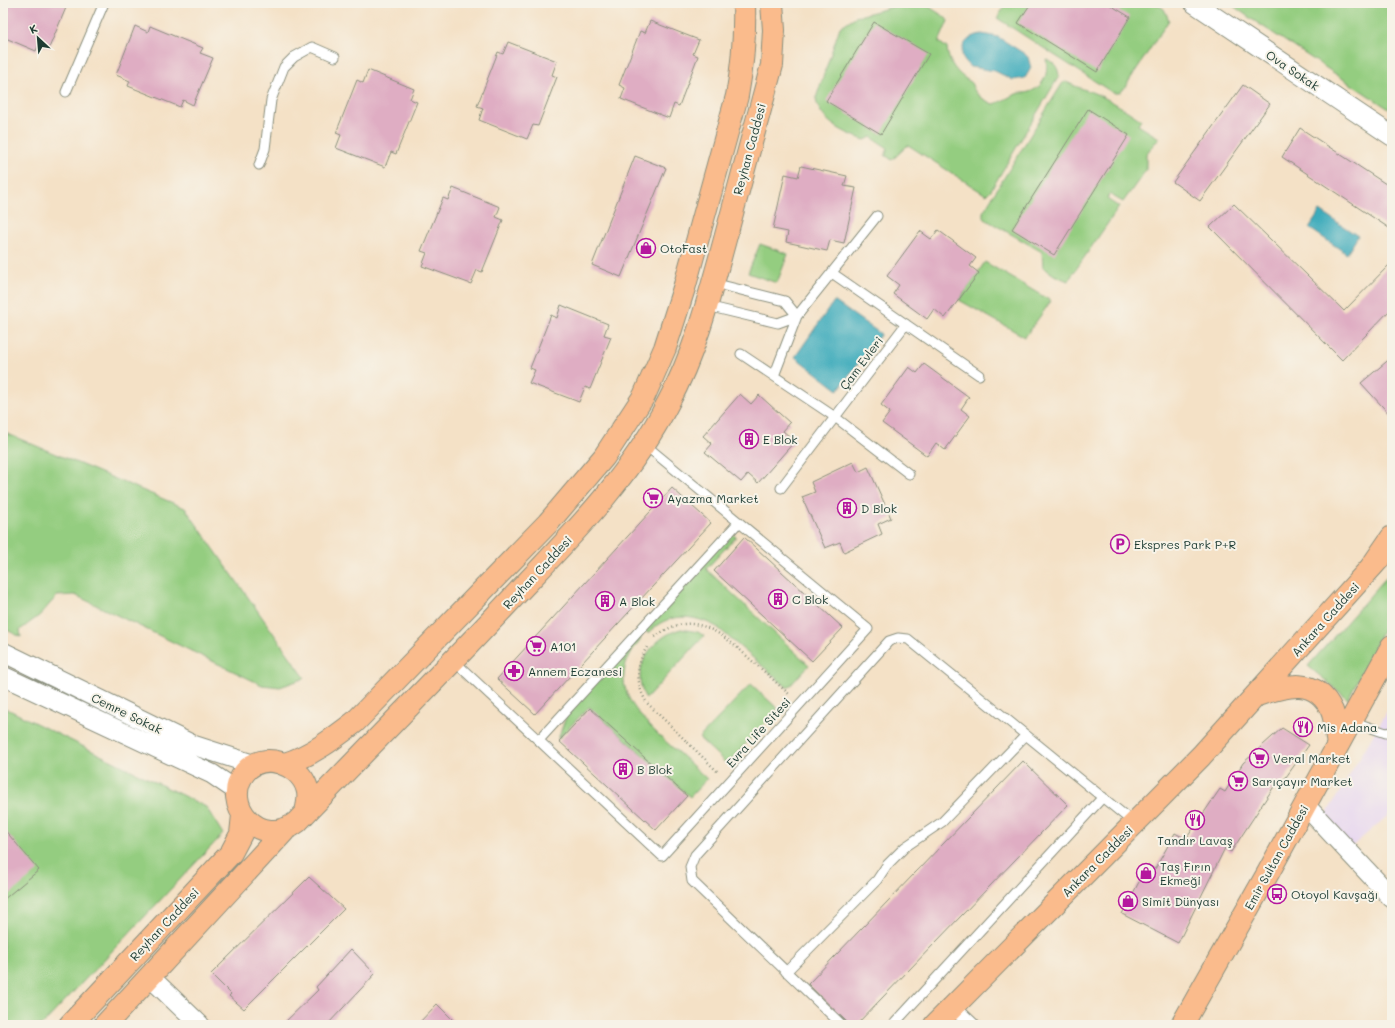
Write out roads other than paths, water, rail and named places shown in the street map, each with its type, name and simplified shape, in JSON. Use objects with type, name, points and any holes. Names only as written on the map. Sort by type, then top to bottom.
[{"type":"main road","points":[[286,764],[304,758],[355,722],[548,523],[604,457],[644,396],[665,348],[737,96],[743,65],[745,32],[744,3]]},
{"type":"main road","name":"Reyhan Caddesi","points":[[306,812],[454,661],[602,502],[644,444],[668,403],[685,368],[710,294],[772,66],[774,30],[772,3]]},
{"type":"main road","points":[[684,285],[710,294]]},
{"type":"main road","points":[[1372,566],[1392,536]]},
{"type":"main road","name":"Ankara Caddesi","points":[[935,1025],[1201,756],[1392,543]]},
{"type":"main road","name":"Emir Sultan Caddesi","points":[[1182,1025],[1352,721],[1392,646]]},
{"type":"main road","name":"Ankara Caddesi","points":[[1257,695],[1281,686],[1302,685],[1320,693],[1333,712],[1338,745]]},
{"type":"main road","points":[[105,1025],[284,831],[297,822],[306,812],[309,799],[307,787],[301,776],[286,764],[276,761],[255,765],[246,771],[240,780],[237,791],[239,806],[243,815],[252,824],[263,830],[272,832],[284,831]]},
{"type":"main road","name":"Reyhan Caddesi","points":[[70,1025],[231,853],[241,834],[243,815]]},
{"type":"street","name":"Ova Sokak","points":[[1194,3],[1392,136]]},
{"type":"street","name":"Cemre Sokak","points":[[3,652],[193,746],[255,765]]},
{"type":"street","name":"Cemre Sokak","points":[[3,676],[212,774],[237,791]]},
{"type":"street","points":[[1305,805],[1392,898]]},
{"type":"street","points":[[150,977],[200,1025]]},
{"type":"street","points":[[952,1007],[972,1025]]},
{"type":"lane","points":[[66,92],[104,3]]},
{"type":"lane","points":[[260,165],[265,150],[271,100],[284,67],[294,57],[312,47],[335,56]]},
{"type":"lane","points":[[774,376],[797,316],[877,216]]},
{"type":"lane","points":[[832,272],[979,375]]},
{"type":"lane","points":[[710,294],[778,322],[797,316]]},
{"type":"lane","points":[[710,294],[785,301],[797,316]]},
{"type":"lane","name":"Çam Evleri","points":[[781,488],[906,324]]},
{"type":"lane","points":[[741,354],[835,417],[909,474]]},
{"type":"lane","name":"Evra Life Sitesi","points":[[454,661],[662,856],[868,629],[644,444]]},
{"type":"lane","points":[[539,740],[739,522]]},
{"type":"lane","points":[[842,1025],[692,881],[690,874],[691,861],[889,640],[898,638],[908,639],[1025,736],[1134,823]]},
{"type":"lane","points":[[1352,721],[1386,733],[1392,732]]},
{"type":"lane","points":[[786,972],[877,880],[887,866],[905,847],[942,822],[1025,736]]},
{"type":"lane","points":[[893,1025],[1103,797]]},
{"type":"water","points":[[982,34],[998,37],[1028,57],[1031,68],[1025,78],[1013,80],[995,71],[970,67],[965,62],[962,51],[963,46],[970,38]]},
{"type":"water","points":[[1320,211],[1358,236],[1347,254],[1309,228]]},
{"type":"water","points":[[834,301],[881,334],[838,390],[795,357]]},
{"type":"place","name":"OtoFast","points":[[646,248]]},
{"type":"place","name":"E Blok","points":[[749,439]]},
{"type":"place","name":"Ayazma Market","points":[[653,498]]},
{"type":"place","name":"D Blok","points":[[847,508]]},
{"type":"place","name":"Ekspres Park P+R","points":[[1120,544]]},
{"type":"place","name":"C Blok","points":[[778,599]]},
{"type":"place","name":"A Blok","points":[[605,601]]},
{"type":"place","name":"A101","points":[[536,646]]},
{"type":"place","name":"Annem Eczanesi","points":[[514,671]]},
{"type":"place","name":"Mis Adana","points":[[1303,727]]},
{"type":"place","name":"Veral Market","points":[[1259,758]]},
{"type":"place","name":"B Blok","points":[[623,769]]},
{"type":"place","name":"Sarıçayır Market","points":[[1238,781]]},
{"type":"place","name":"Tandır Lavaş","points":[[1195,820]]},
{"type":"place","name":"Taş Fırın Ekmeği","points":[[1146,873]]},
{"type":"place","name":"Otoyol Kavşağı","points":[[1277,894]]},
{"type":"place","name":"Simit Dünyası","points":[[1128,901]]}]
